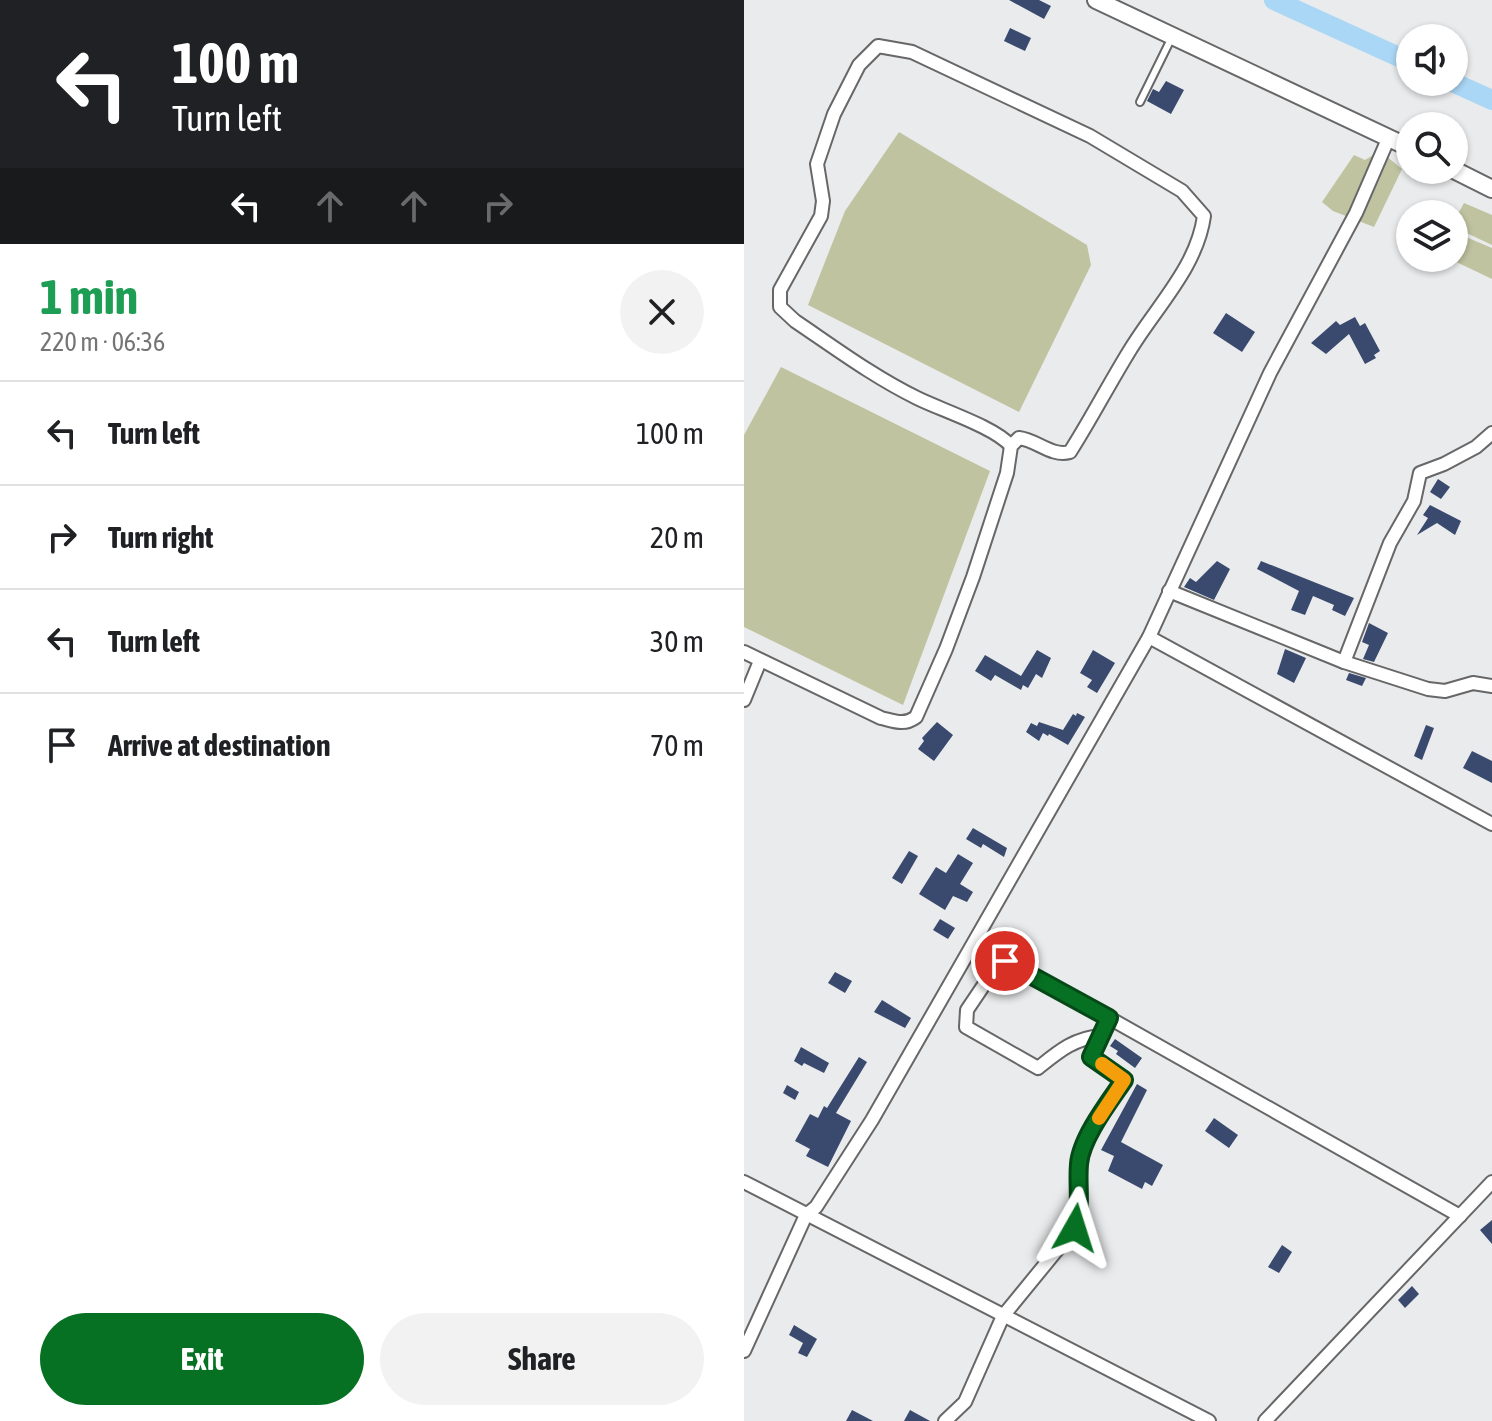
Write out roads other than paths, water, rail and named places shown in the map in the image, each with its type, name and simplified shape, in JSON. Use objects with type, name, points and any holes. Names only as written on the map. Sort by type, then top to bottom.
[{"type":"street","points":[[1096,0],[1396,141]]},
{"type":"street","points":[[744,652],[881,718],[900,723],[916,717],[946,649],[978,563],[1007,473],[1011,446],[1019,438],[1062,454],[1070,452],[1130,350],[1187,267],[1201,236],[1204,216],[1182,191],[1090,136],[912,52],[878,46],[859,65],[834,114],[817,164],[823,201],[821,216],[780,290],[780,307],[795,321],[914,397],[987,430],[1011,446]]},
{"type":"street","points":[[744,1351],[806,1215],[816,1207],[872,1120],[1149,637],[1270,373],[1356,213],[1389,137]]},
{"type":"street","points":[[1468,177],[1492,189]]},
{"type":"street","points":[[1344,662],[1390,543],[1414,501],[1420,473],[1476,447],[1492,433]]},
{"type":"street","points":[[1169,591],[1344,662],[1428,689],[1445,691],[1473,683],[1492,686]]},
{"type":"street","points":[[1149,637],[1492,824]]},
{"type":"street","points":[[744,700],[760,661]]},
{"type":"street","points":[[1101,1036],[1085,1037],[1070,1043],[1038,1068],[966,1027],[965,1016],[993,970],[1005,961],[1460,1216]]},
{"type":"street","points":[[945,1421],[965,1402],[1003,1316],[1072,1233],[1077,1221],[1081,1155],[1101,1114],[1124,1080],[1091,1057],[1109,1018]]},
{"type":"street","points":[[744,1182],[1209,1421]]},
{"type":"street","points":[[1265,1421],[1490,1188]]},
{"type":"lane","points":[[1140,102],[1172,36]]},
{"type":"waterway","points":[[1274,0],[1396,56]]},
{"type":"waterway","points":[[1468,89],[1492,100]]}]
